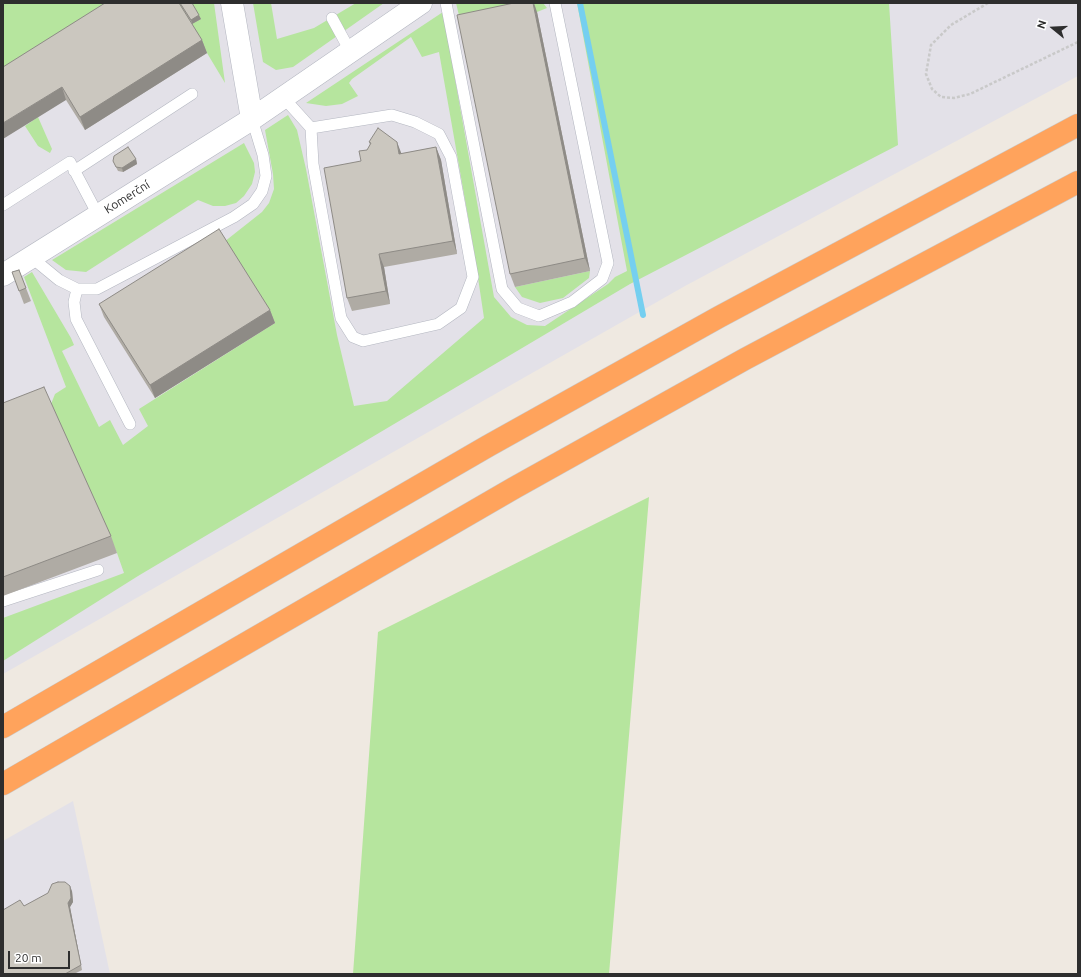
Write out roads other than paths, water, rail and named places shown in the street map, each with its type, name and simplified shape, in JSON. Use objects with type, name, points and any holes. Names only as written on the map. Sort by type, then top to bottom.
[{"type":"highway","points":[[3,727],[488,446],[726,313],[1078,125]]},
{"type":"highway","points":[[3,784],[514,488],[759,352],[1078,182]]},
{"type":"street","points":[[232,3],[252,119]]},
{"type":"street","name":"Komerční","points":[[3,275],[252,119],[421,3]]},
{"type":"lane","points":[[446,3],[502,289],[518,308],[539,316],[572,302],[602,279],[608,263],[555,3]]},
{"type":"lane","points":[[332,18],[350,51]]},
{"type":"lane","points":[[74,171],[192,94]]},
{"type":"lane","points":[[283,97],[311,128],[313,164],[341,318],[353,337],[363,341],[438,324],[461,308],[474,277],[451,157],[439,134],[415,122],[392,115],[311,128]]},
{"type":"lane","points":[[31,257],[59,280],[77,289],[97,289],[234,217],[253,204],[262,191],[266,176],[263,155],[252,119]]},
{"type":"lane","points":[[3,205],[70,162],[98,215]]},
{"type":"lane","points":[[77,289],[74,302],[76,319],[130,424]]},
{"type":"lane","points":[[3,601],[98,570]]},
{"type":"waterway","points":[[580,3],[643,315]]}]
